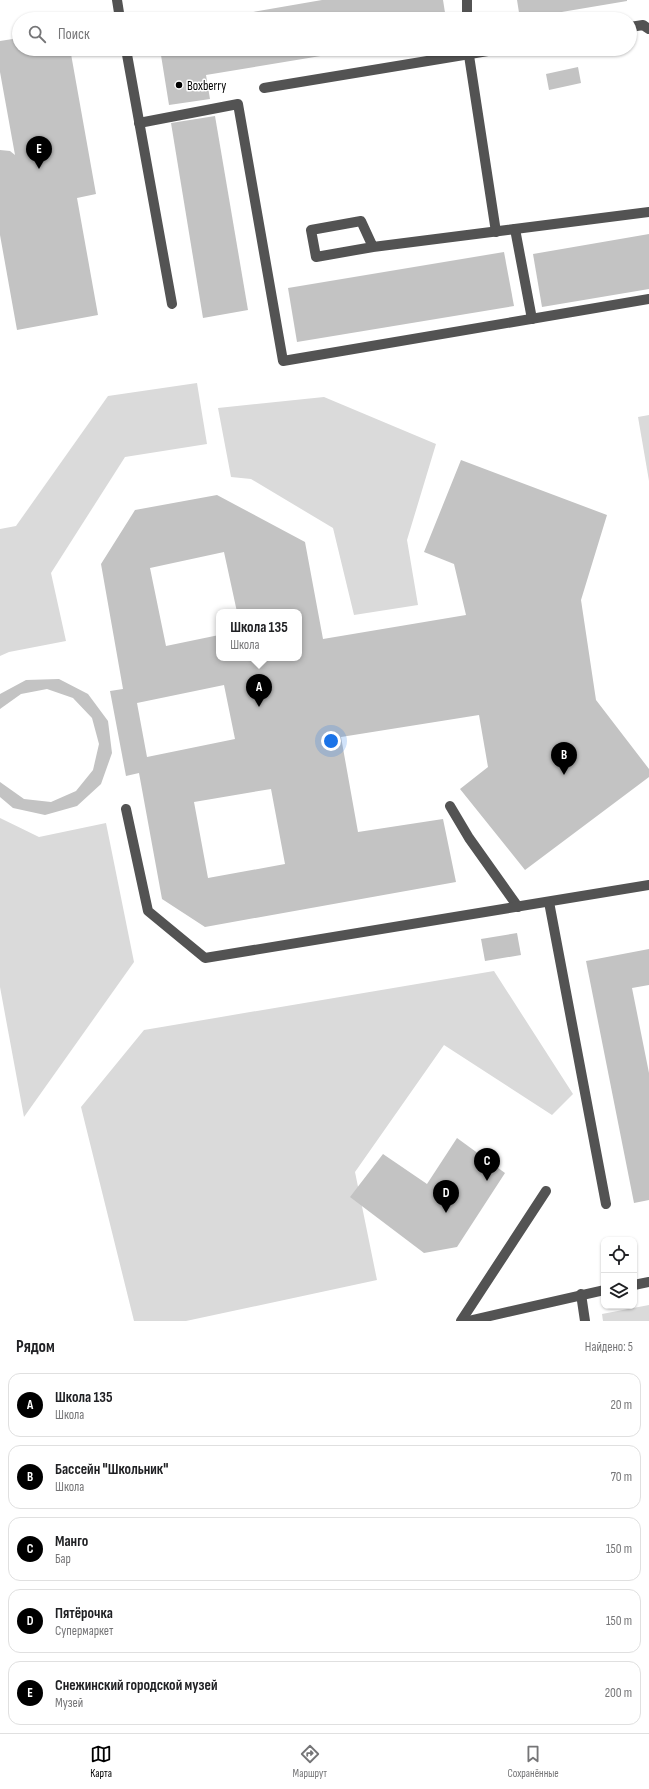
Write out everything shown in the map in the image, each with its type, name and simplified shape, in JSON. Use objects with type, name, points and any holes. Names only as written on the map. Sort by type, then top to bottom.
[{"type":"lane","points":[[120,0],[120,12]]},
{"type":"lane","points":[[467,0],[468,12]]},
{"type":"lane","points":[[637,26],[643,25],[649,29]]},
{"type":"lane","points":[[127,56],[172,304]]},
{"type":"lane","points":[[264,88],[445,56]]},
{"type":"lane","points":[[469,56],[496,232]]},
{"type":"lane","points":[[139,123],[238,104],[283,361],[649,299]]},
{"type":"lane","points":[[374,247],[361,222],[311,230],[316,257],[374,247],[649,212]]},
{"type":"lane","points":[[515,229],[532,319]]},
{"type":"lane","points":[[450,806],[469,838],[518,907]]},
{"type":"lane","points":[[126,809],[148,911],[205,958],[649,885]]},
{"type":"lane","points":[[549,902],[606,1204]]},
{"type":"lane","points":[[461,1321],[546,1191]]},
{"type":"lane","points":[[637,1284],[649,1282]]},
{"type":"lane","points":[[468,1321],[601,1291]]},
{"type":"lane","points":[[581,1294],[586,1321]]},
{"type":"shaded area","points":[[197,383],[207,444],[125,457],[51,573],[66,641],[9,652],[0,656],[0,529],[16,526],[108,396]]},
{"type":"shaded area","points":[[324,397],[436,444],[407,540],[418,605],[354,615],[333,528],[251,479],[231,477],[218,408]]},
{"type":"shaded area","points":[[649,415],[649,481],[638,417]]},
{"type":"shaded area","points":[[0,818],[39,837],[106,823],[134,962],[24,1117],[0,987]]},
{"type":"shaded area","points":[[494,971],[573,1094],[552,1115],[444,1045],[355,1172],[377,1280],[186,1321],[134,1321],[81,1107],[144,1030]]},
{"type":"shaded area","points":[[649,1305],[649,1321],[603,1321],[602,1314],[628,1309],[637,1309],[637,1307]]},
{"type":"building","points":[[322,0],[443,0],[445,12],[253,12]]},
{"type":"building","points":[[517,0],[627,0],[562,12],[519,12]]},
{"type":"building","points":[[12,39],[12,56],[71,56],[96,194],[77,198],[98,315],[17,330],[0,235],[0,150],[10,151],[15,155],[0,72],[0,41]]},
{"type":"building","points":[[161,56],[321,56],[206,75],[210,99],[169,105]]},
{"type":"building","points":[[578,67],[581,83],[549,90],[546,74]]},
{"type":"building","points":[[215,116],[248,310],[203,318],[171,123]]},
{"type":"building","points":[[649,234],[649,289],[542,307],[533,254]]},
{"type":"building","points":[[504,252],[514,306],[297,342],[288,288]]},
{"type":"building","points":[[461,460],[607,515],[581,600],[596,700],[649,769],[649,777],[525,870],[460,789],[488,767],[479,715],[341,737],[358,832],[443,819],[456,882],[205,927],[162,899],[139,773],[126,776],[110,691],[123,689],[101,564],[135,510],[217,495],[305,542],[323,639],[466,615],[454,564],[424,552]],"holes":[[[224,552],[236,609],[302,609],[302,661],[216,661],[216,636],[166,646],[150,568]],[[224,685],[235,739],[147,757],[137,703]],[[271,789],[285,864],[208,878],[194,802]]]},
{"type":"building","points":[[59,679],[88,694],[108,721],[112,753],[101,784],[77,806],[45,815],[13,808],[0,797],[0,782],[24,799],[51,802],[76,791],[93,770],[99,744],[92,718],[73,698],[47,689],[21,694],[0,709],[0,694],[26,680]]},
{"type":"building","points":[[517,933],[521,955],[485,961],[481,939]]},
{"type":"building","points":[[649,949],[649,985],[632,988],[649,1073],[649,1200],[634,1203],[586,961]]},
{"type":"building","points":[[457,1138],[505,1173],[457,1247],[424,1253],[350,1197],[383,1154],[427,1184]]},
{"type":"place","name":"Boxberry","points":[[179,85]]},
{"type":"place","name":"Снежинский городской музей","points":[[39,169]]},
{"type":"place","name":"Школа 135","points":[[259,707]]},
{"type":"place","name":"Бассейн \"Школьник\"","points":[[564,775]]},
{"type":"place","name":"Манго","points":[[487,1181]]},
{"type":"place","name":"Пятёрочка","points":[[446,1213]]}]
